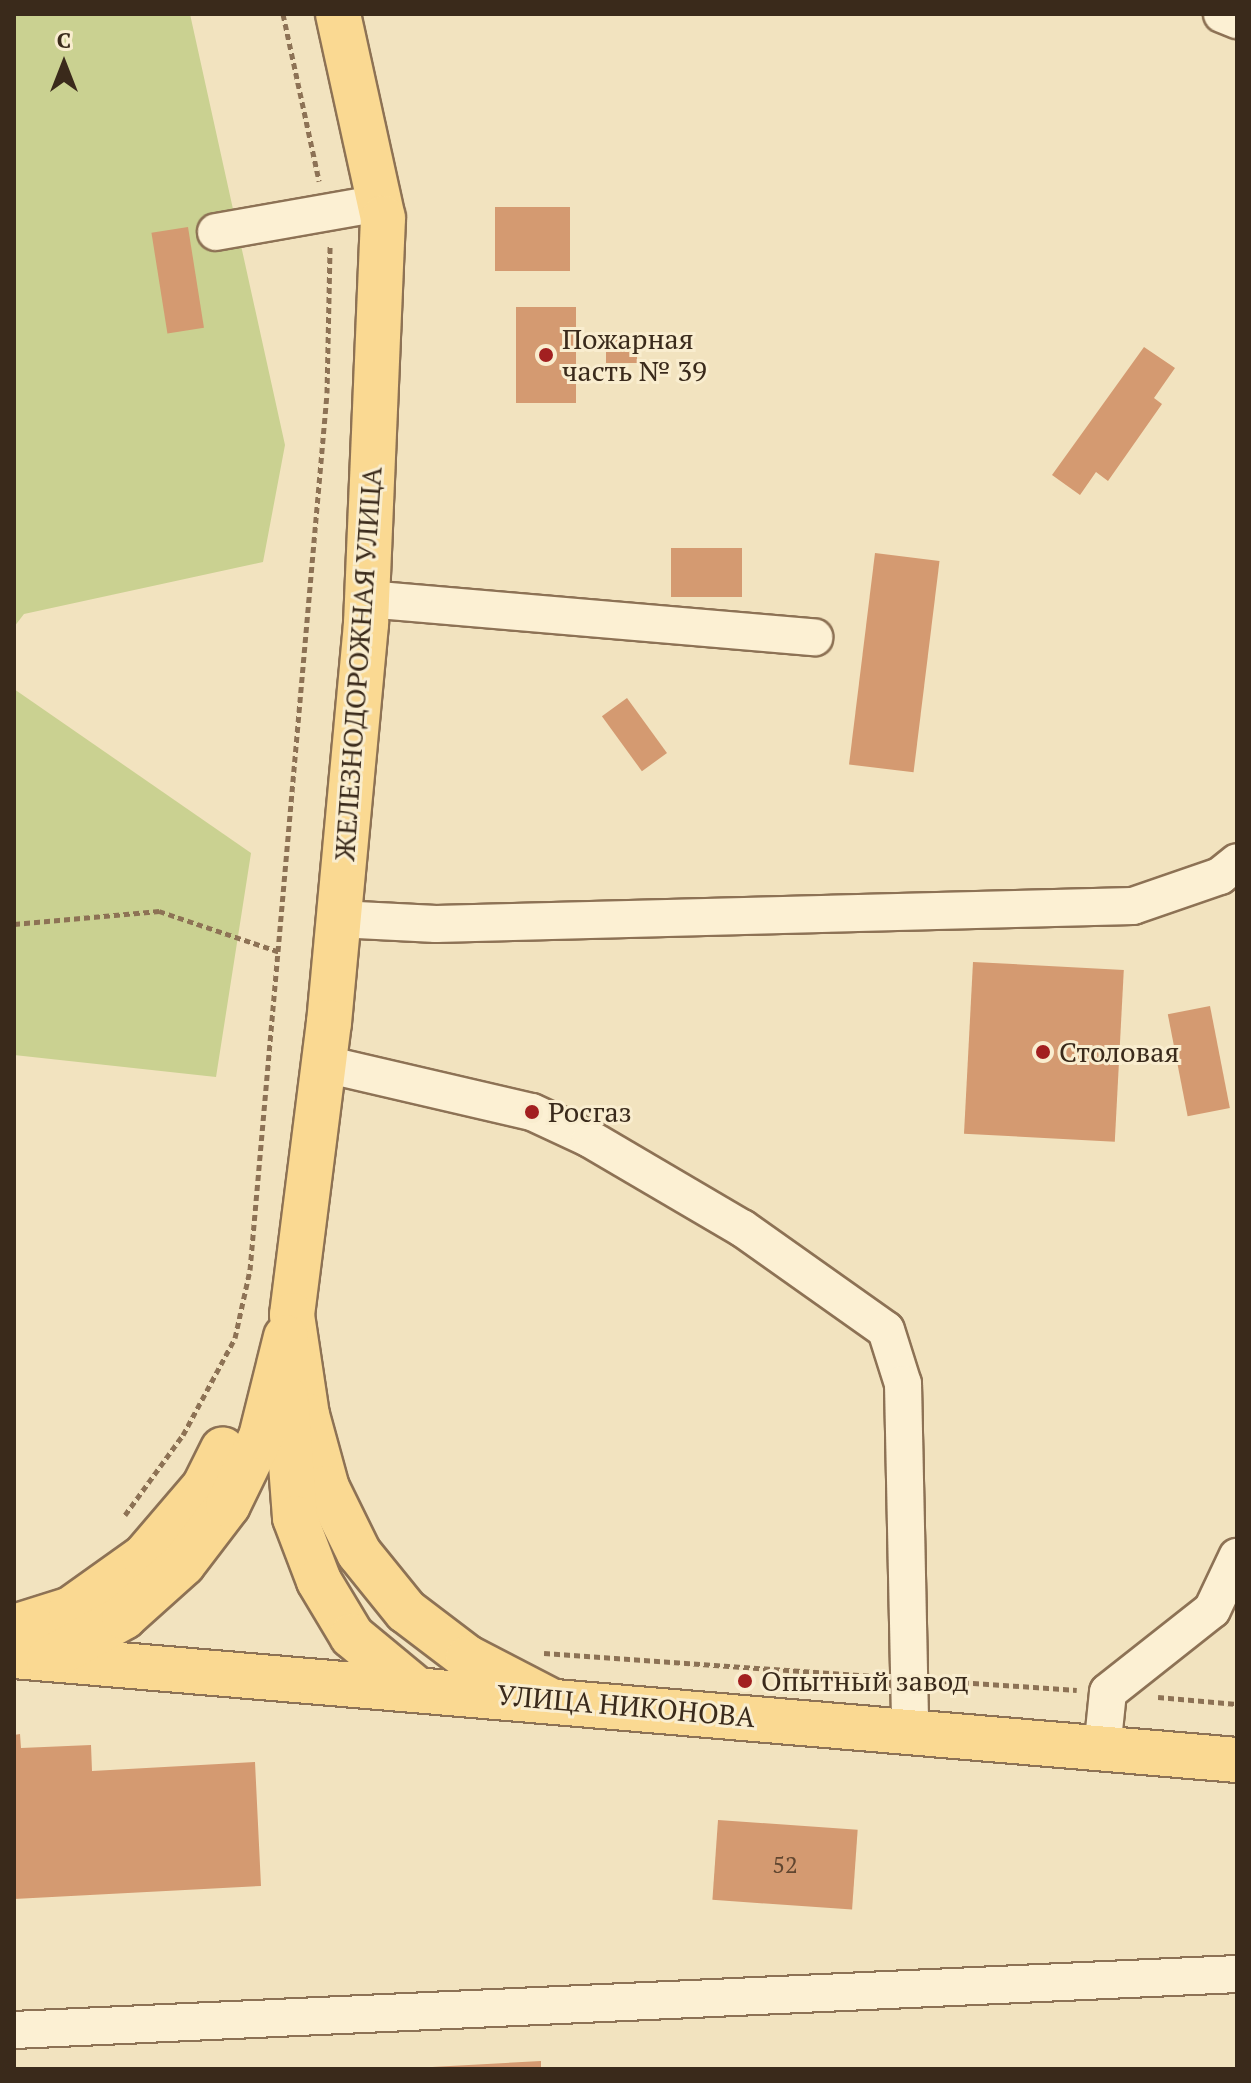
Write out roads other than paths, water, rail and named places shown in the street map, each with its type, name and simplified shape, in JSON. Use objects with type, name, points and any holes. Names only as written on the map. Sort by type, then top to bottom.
[{"type":"main road","name":"ЖЕЛЕЗНОДОРОЖНАЯ УЛИЦА","points":[[338,14],[380,203],[367,599],[325,1064],[292,1315],[327,1488],[359,1553],[406,1611],[468,1658],[547,1699]]},
{"type":"main road","name":"ЖЕЛЕЗНОДОРОЖНАЯ УЛИЦА","points":[[14,1627],[71,1609],[144,1557],[204,1487],[292,1315]]},
{"type":"main road","points":[[32,1657],[124,1617],[183,1564],[228,1505],[261,1437],[292,1315]]},
{"type":"main road","points":[[292,1315],[283,1436],[295,1518],[319,1581],[352,1636],[416,1689]]},
{"type":"main road","name":"УЛИЦА НИКОНОВА","points":[[32,1657],[1237,1760]]},
{"type":"lane","points":[[1222,14],[1237,20]]},
{"type":"lane","points":[[216,232],[325,216],[380,203]]},
{"type":"lane","points":[[367,599],[814,637]]},
{"type":"lane","points":[[338,919],[436,924],[1133,906],[1220,876],[1237,862]]},
{"type":"lane","points":[[325,1064],[532,1112],[590,1139],[742,1228],[886,1330],[903,1384],[901,1500],[913,1679],[910,1732]]},
{"type":"lane","points":[[1102,1750],[1108,1692],[1212,1610],[1237,1557]]},
{"type":"lane","points":[[14,2030],[1237,1974]]},
{"type":"place","name":"Пожарная часть № 39","points":[[546,355]]},
{"type":"place","name":"Столовая","points":[[1043,1052]]},
{"type":"place","name":"Росгаз","points":[[532,1112]]},
{"type":"place","name":"Опытный завод","points":[[745,1681]]}]
